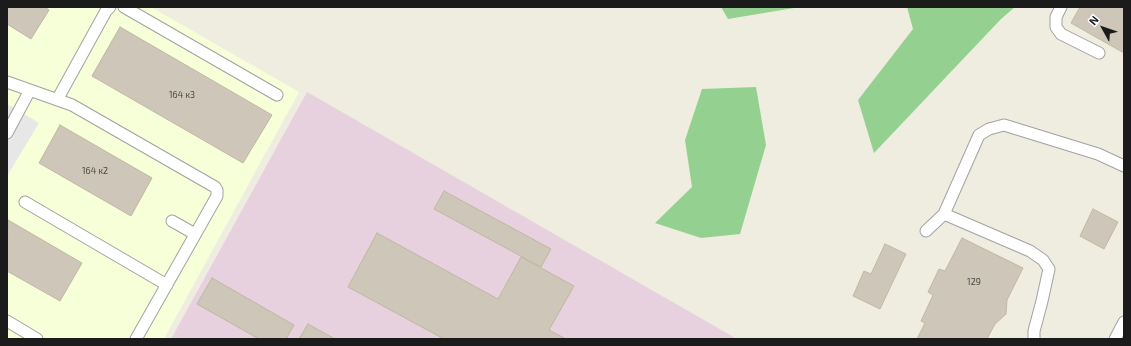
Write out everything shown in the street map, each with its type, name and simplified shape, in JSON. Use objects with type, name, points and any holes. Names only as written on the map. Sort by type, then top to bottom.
[{"type":"lane","points":[[57,100],[106,11],[110,7]]},
{"type":"lane","points":[[124,7],[277,95]]},
{"type":"lane","points":[[1061,7],[1056,16],[1056,27],[1061,34],[1099,53]]},
{"type":"lane","points":[[7,82],[72,105],[217,190],[217,196],[136,339]]},
{"type":"lane","points":[[7,133],[30,90]]},
{"type":"lane","points":[[926,231],[944,214],[980,135],[989,129],[1004,125],[1098,154],[1124,166]]},
{"type":"lane","points":[[25,202],[167,285]]},
{"type":"lane","points":[[944,214],[1030,251],[1043,260],[1049,269],[1034,331],[1034,339]]},
{"type":"lane","points":[[172,221],[195,234]]},
{"type":"lane","points":[[7,321],[38,339]]},
{"type":"lane","points":[[1115,339],[1124,322]]},
{"type":"shaded area","points":[[7,7],[151,7],[299,92],[164,339],[7,339]]},
{"type":"shaded area","points":[[307,92],[737,339],[171,339]]},
{"type":"shaded area","points":[[7,104],[39,123],[7,176]]},
{"type":"green space","points":[[721,7],[800,7],[728,19]]},
{"type":"green space","points":[[907,7],[1015,7],[1001,19],[874,153],[858,100],[913,29]]},
{"type":"green space","points":[[756,87],[766,145],[740,234],[701,238],[655,223],[692,187],[685,140],[702,89]]},
{"type":"building","points":[[7,7],[45,7],[49,10],[31,39],[7,24]]},
{"type":"building","points":[[1080,7],[1124,7],[1124,53],[1071,23]]},
{"type":"building","points":[[120,27],[272,115],[243,163],[92,76]]},
{"type":"building","points":[[60,125],[152,178],[131,216],[39,163]]},
{"type":"building","points":[[444,191],[551,249],[541,267],[434,209]]},
{"type":"building","points":[[1093,209],[1118,222],[1104,249],[1080,236]]},
{"type":"building","points":[[8,220],[82,263],[60,301],[7,271]]},
{"type":"building","points":[[377,233],[498,299],[521,257],[574,286],[549,330],[566,339],[444,339],[348,287]]},
{"type":"building","points":[[962,238],[1023,268],[1007,300],[1006,314],[995,324],[987,339],[917,339],[925,323],[921,321],[933,295],[928,292],[939,269],[945,271]]},
{"type":"building","points":[[885,244],[906,254],[880,309],[853,296],[864,271],[871,274]]},
{"type":"building","points":[[212,278],[294,325],[286,339],[259,339],[197,304]]},
{"type":"building","points":[[308,324],[335,339],[299,339]]}]
